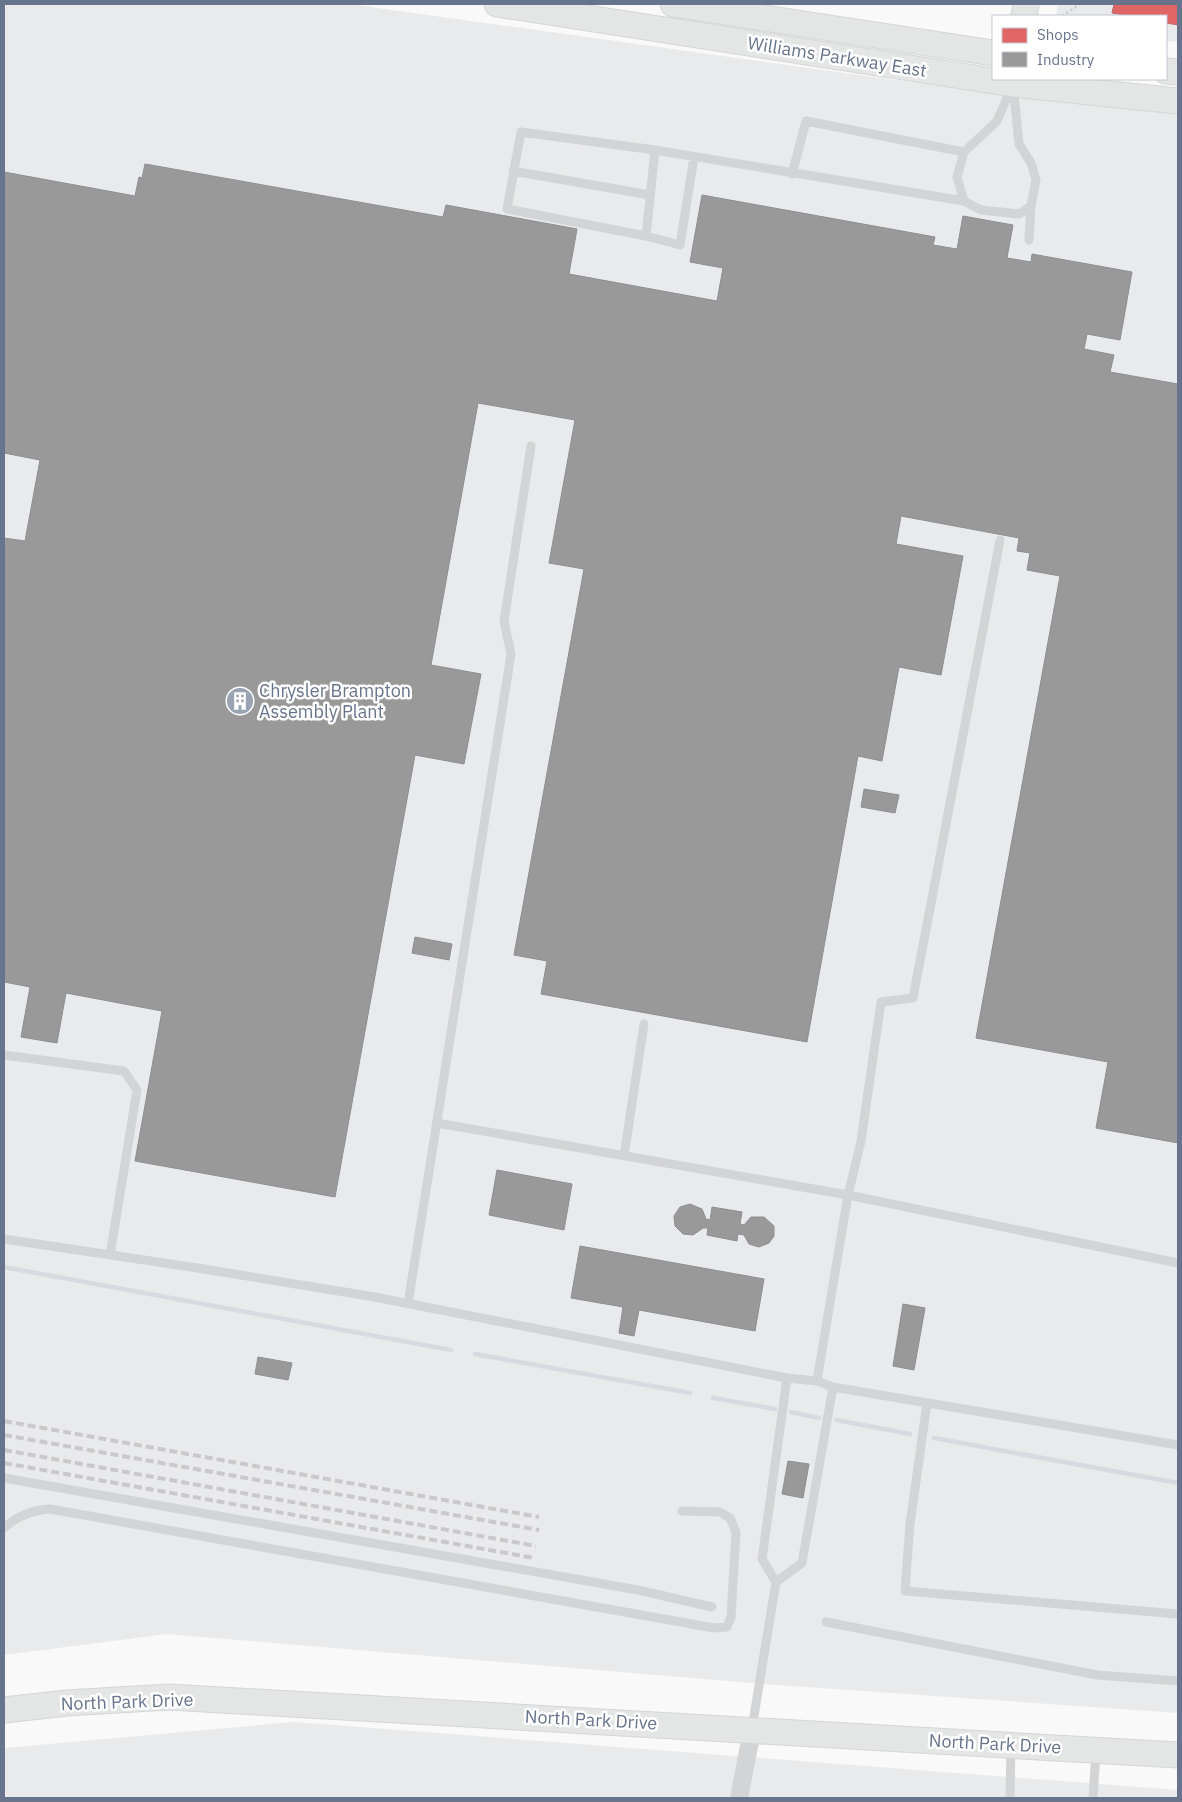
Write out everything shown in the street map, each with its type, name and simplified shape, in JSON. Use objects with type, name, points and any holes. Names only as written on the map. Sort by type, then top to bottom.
[{"type":"main road","name":"Williams Parkway East","points":[[498,4],[992,78]]},
{"type":"main road","name":"Williams Parkway East","points":[[674,4],[992,53]]},
{"type":"main road","name":"Williams Parkway East","points":[[1013,81],[1178,102]]},
{"type":"main road","name":"North Park Drive","points":[[4,1710],[67,1703],[169,1697],[1178,1755]]},
{"type":"street","points":[[739,1798],[752,1731]]},
{"type":"lane","points":[[964,202],[957,177],[964,152],[997,121],[1013,81]]},
{"type":"lane","points":[[1013,81],[1019,144],[1031,163],[1036,180],[1031,206],[1029,240]]},
{"type":"lane","points":[[792,174],[806,121],[964,152]]},
{"type":"lane","points":[[694,157],[680,245],[646,236],[507,209],[521,132],[655,150],[964,202],[981,210],[1019,214],[1031,206]]},
{"type":"lane","points":[[646,236],[655,150]]},
{"type":"lane","points":[[513,171],[650,195]]},
{"type":"lane","points":[[408,1304],[511,654],[504,621],[531,446]]},
{"type":"lane","points":[[817,1380],[848,1195],[861,1141],[881,1002],[913,998],[1000,540]]},
{"type":"lane","points":[[624,1156],[644,1024]]},
{"type":"lane","points":[[4,1055],[124,1071],[137,1090],[110,1255]]},
{"type":"lane","points":[[437,1122],[848,1195],[1178,1263]]},
{"type":"lane","points":[[4,1239],[375,1297],[787,1378],[817,1380],[833,1387],[1178,1445]]},
{"type":"lane","points":[[752,1731],[776,1582],[762,1559],[787,1378]]},
{"type":"lane","points":[[776,1582],[802,1563],[833,1387]]},
{"type":"lane","points":[[927,1403],[910,1524],[905,1590],[1178,1614]]},
{"type":"lane","points":[[4,1478],[638,1590],[712,1608]]},
{"type":"lane","points":[[4,1528],[24,1515],[36,1510],[50,1509],[714,1628],[727,1626],[731,1617],[736,1532],[730,1518],[720,1512],[682,1511]]},
{"type":"lane","points":[[826,1622],[1097,1675],[1178,1680]]},
{"type":"lane","points":[[1010,1798],[1011,1744]]},
{"type":"lane","points":[[1093,1798],[1096,1750]]},
{"type":"path","points":[[1064,15],[1080,4]]},
{"type":"shaded area","name":"Chrysler Brampton Assembly Plant","points":[[4,4],[349,4],[1032,99],[1178,114],[1178,1713],[776,1685],[167,1634],[4,1655]]},
{"type":"shaded area","points":[[1058,4],[1178,4],[1178,42],[1167,41],[1167,15],[1056,15]]},
{"type":"shaded area","points":[[294,1722],[1178,1790],[1178,1798],[4,1798],[4,1748]]},
{"type":"building: Shops","points":[[1114,4],[1178,4],[1178,25],[1167,23],[1167,15],[1124,15],[1112,13]]},
{"type":"building: Industry","name":"Chrysler Brampton Assembly Plant","points":[[145,164],[443,217],[446,205],[577,229],[569,274],[717,301],[723,268],[690,262],[702,195],[935,237],[933,245],[957,249],[963,216],[1013,225],[1007,258],[1031,262],[1032,254],[1132,272],[1120,340],[1087,334],[1084,349],[1114,355],[1110,372],[1178,384],[1178,1143],[1096,1128],[1108,1062],[976,1038],[1060,576],[1027,570],[1030,553],[1017,551],[1019,538],[901,516],[896,544],[963,556],[941,675],[899,667],[882,761],[858,756],[807,1042],[541,994],[547,961],[514,955],[584,569],[549,563],[575,420],[478,403],[431,665],[481,674],[464,764],[415,755],[335,1197],[135,1161],[162,1011],[66,993],[57,1043],[21,1037],[30,987],[4,982],[4,538],[25,541],[40,460],[4,453],[4,172],[135,196],[139,177],[142,178]]},
{"type":"building: Industry","points":[[864,789],[899,795],[895,813],[861,807]]},
{"type":"building: Industry","points":[[415,937],[452,944],[449,960],[412,953]]},
{"type":"building: Industry","points":[[497,1170],[572,1184],[564,1230],[489,1215]]},
{"type":"building: Industry","points":[[690,1204],[702,1209],[706,1219],[710,1220],[712,1207],[742,1212],[740,1224],[744,1225],[751,1217],[764,1217],[774,1226],[774,1236],[769,1243],[759,1247],[749,1244],[744,1235],[738,1234],[737,1241],[707,1235],[708,1228],[703,1228],[693,1235],[683,1234],[675,1226],[674,1216],[680,1207]]},
{"type":"building: Industry","points":[[580,1246],[764,1279],[755,1331],[639,1310],[634,1336],[619,1333],[623,1307],[571,1298]]},
{"type":"building: Industry","points":[[903,1304],[925,1308],[914,1370],[893,1366]]},
{"type":"building: Industry","points":[[258,1357],[292,1363],[288,1380],[255,1374]]},
{"type":"building: Industry","points":[[788,1461],[809,1464],[803,1498],[782,1494]]},
{"type":"waterway","points":[[4,1267],[451,1350]]},
{"type":"waterway","points":[[475,1354],[690,1393]]},
{"type":"waterway","points":[[713,1398],[775,1409]]},
{"type":"waterway","points":[[791,1412],[819,1418]]},
{"type":"waterway","points":[[836,1420],[910,1434]]},
{"type":"waterway","points":[[934,1438],[1178,1483]]},
{"type":"railway","points":[[4,1421],[539,1517]]},
{"type":"railway","points":[[4,1435],[539,1530]]},
{"type":"railway","points":[[4,1450],[536,1546]]},
{"type":"railway","points":[[4,1463],[534,1558]]},
{"type":"place","name":"Chrysler Brampton Assembly Plant","points":[[240,701]]}]
